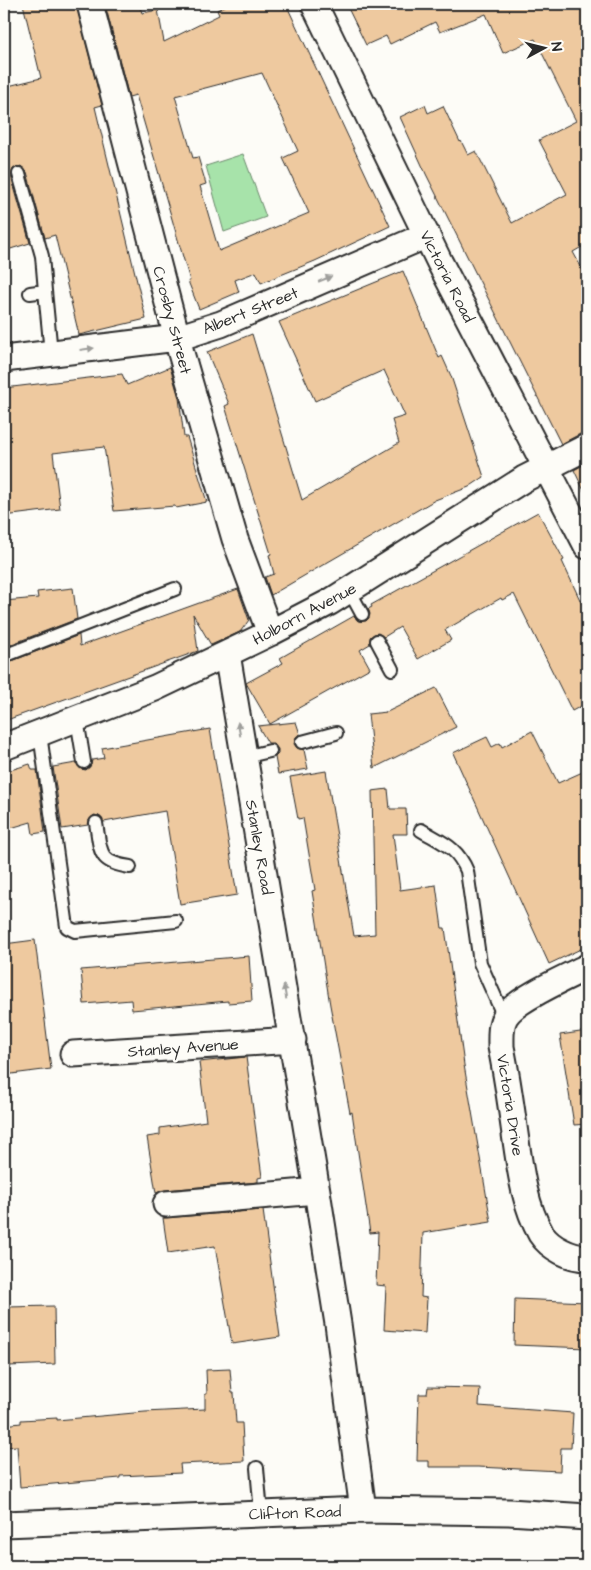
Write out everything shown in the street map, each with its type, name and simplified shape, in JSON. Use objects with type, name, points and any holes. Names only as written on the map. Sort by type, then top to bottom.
[{"type":"street","name":"Crosby Street","points":[[90,4],[177,338],[235,539],[270,633]]},
{"type":"street","name":"Victoria Road","points":[[314,4],[427,235],[587,546]]},
{"type":"street","name":"Albert Street","points":[[4,359],[177,338],[221,324],[427,235]]},
{"type":"street","name":"Holborn Avenue","points":[[4,747],[154,688],[270,633],[330,602],[524,479],[587,447]]},
{"type":"street","name":"Stanley Road","points":[[227,654],[293,1040],[338,1324],[364,1510]]},
{"type":"street","points":[[504,1017],[515,1006],[587,967]]},
{"type":"street","name":"Victoria Drive","points":[[504,1017],[501,1032],[502,1047],[523,1186],[532,1214],[542,1236],[560,1251],[587,1258]]},
{"type":"street","name":"Stanley Avenue","points":[[73,1054],[293,1040]]},
{"type":"street","points":[[166,1204],[317,1192]]},
{"type":"street","name":"Clifton Road","points":[[4,1524],[364,1510],[509,1512],[587,1517]]},
{"type":"lane","points":[[19,174],[42,256],[50,353]]},
{"type":"lane","points":[[30,293],[45,292]]},
{"type":"lane","points":[[4,656],[176,589]]},
{"type":"lane","points":[[349,590],[362,614]]},
{"type":"lane","points":[[377,640],[392,669]]},
{"type":"lane","points":[[77,719],[84,762]]},
{"type":"lane","points":[[302,742],[336,733]]},
{"type":"lane","points":[[40,734],[67,927],[75,931],[176,921]]},
{"type":"lane","points":[[244,758],[270,751]]},
{"type":"lane","points":[[96,823],[102,854],[112,864],[130,867]]},
{"type":"lane","points":[[421,830],[446,845],[461,858],[467,871],[480,963],[504,1017]]},
{"type":"lane","points":[[257,1468],[261,1513]]},
{"type":"green space","points":[[243,154],[266,217],[224,232],[206,166]]},
{"type":"building","points":[[23,4],[76,4],[102,105],[95,107],[146,319],[79,335],[55,235],[45,238],[27,172],[21,166],[13,169],[11,176],[30,243],[4,251],[4,87],[41,78]]},
{"type":"building","points":[[105,4],[139,4],[142,13],[158,10],[164,42],[219,15],[217,10],[229,4],[286,4],[390,226],[315,261],[261,283],[256,272],[235,280],[239,292],[199,309],[188,281],[190,281],[136,95],[129,97]],"holes":[[[262,73],[298,151],[283,158],[309,213],[219,251],[200,186],[206,184],[198,157],[193,158],[175,96]]]},
{"type":"building","points":[[346,4],[587,4],[587,244],[573,252],[587,278],[587,433],[580,434],[561,444],[426,174],[400,117],[425,105],[428,113],[443,106],[468,155],[476,151],[512,223],[567,194],[539,140],[576,121],[535,39],[503,53],[486,14],[440,32],[435,22],[390,44],[386,36],[366,45]]},
{"type":"building","points":[[403,271],[439,358],[442,356],[451,376],[484,477],[469,487],[435,500],[271,595],[265,577],[274,574],[269,555],[271,554],[225,406],[229,404],[207,352],[252,334],[302,500],[399,443],[392,420],[405,416],[384,370],[315,401],[279,322]]},
{"type":"building","points":[[170,367],[179,398],[184,437],[187,437],[207,502],[176,508],[175,506],[114,511],[104,447],[53,453],[60,509],[4,516],[4,388],[122,374],[127,385]]},
{"type":"building","points":[[587,463],[587,497],[574,470]]},
{"type":"building","points":[[538,512],[564,560],[562,561],[587,615],[587,703],[572,711],[514,594],[502,600],[501,598],[445,630],[451,640],[418,659],[400,627],[384,637],[378,633],[374,634],[370,637],[370,644],[360,650],[370,668],[270,724],[246,683],[283,663],[280,658],[354,616],[358,621],[366,621],[369,618],[368,609],[372,607],[371,605]]},
{"type":"building","points":[[73,588],[77,619],[4,647],[4,601],[38,598],[37,592]]},
{"type":"building","points":[[238,589],[249,620],[240,632],[211,645],[193,614],[198,651],[4,721],[4,664],[79,635],[80,646]]},
{"type":"building","points":[[436,688],[456,727],[374,768],[368,714],[387,712]]},
{"type":"building","points":[[296,722],[300,734],[296,737],[294,744],[297,748],[304,750],[308,769],[278,774],[275,757],[278,754],[278,749],[273,743],[268,743],[258,726]]},
{"type":"building","points":[[210,729],[237,895],[180,904],[165,811],[104,822],[99,816],[94,815],[89,820],[88,825],[62,829],[53,767],[76,763],[81,769],[86,770],[91,765],[92,760],[104,758],[102,748]]},
{"type":"building","points":[[532,731],[558,783],[587,770],[587,946],[549,964],[453,753],[487,737],[492,747],[500,743],[502,747]]},
{"type":"building","points":[[30,764],[32,770],[37,770],[45,832],[33,834],[31,822],[4,830],[4,772]]},
{"type":"building","points":[[326,771],[354,936],[375,934],[372,791],[388,789],[390,809],[406,809],[407,834],[393,834],[400,890],[436,885],[442,928],[445,928],[464,1065],[491,1222],[423,1233],[421,1297],[427,1298],[425,1333],[384,1330],[386,1286],[376,1285],[378,1232],[370,1233],[352,1112],[350,1113],[330,1005],[312,891],[315,890],[303,818],[298,819],[290,777]]},
{"type":"building","points":[[35,940],[51,1069],[4,1075],[4,944]]},
{"type":"building","points":[[249,956],[252,1001],[228,1003],[228,1001],[132,1010],[131,1000],[84,1004],[81,970]]},
{"type":"building","points":[[587,1031],[587,1124],[574,1125],[560,1035]]},
{"type":"building","points":[[246,1057],[262,1177],[258,1178],[258,1182],[165,1190],[156,1193],[147,1137],[160,1135],[160,1128],[206,1121],[199,1062]]},
{"type":"building","points":[[263,1210],[280,1337],[232,1344],[215,1246],[168,1253],[163,1218]]},
{"type":"building","points":[[515,1299],[587,1302],[587,1348],[514,1345]]},
{"type":"building","points":[[54,1306],[55,1364],[9,1366],[7,1307]]},
{"type":"building","points":[[230,1369],[236,1423],[242,1423],[244,1461],[180,1464],[181,1473],[120,1476],[120,1478],[20,1487],[17,1446],[4,1447],[4,1425],[21,1423],[21,1420],[57,1418],[57,1420],[205,1409],[205,1394],[207,1394],[206,1370]]},
{"type":"building","points":[[428,1387],[480,1388],[479,1406],[573,1413],[571,1448],[561,1448],[560,1471],[429,1467],[429,1461],[417,1461],[419,1394],[427,1394]]}]
